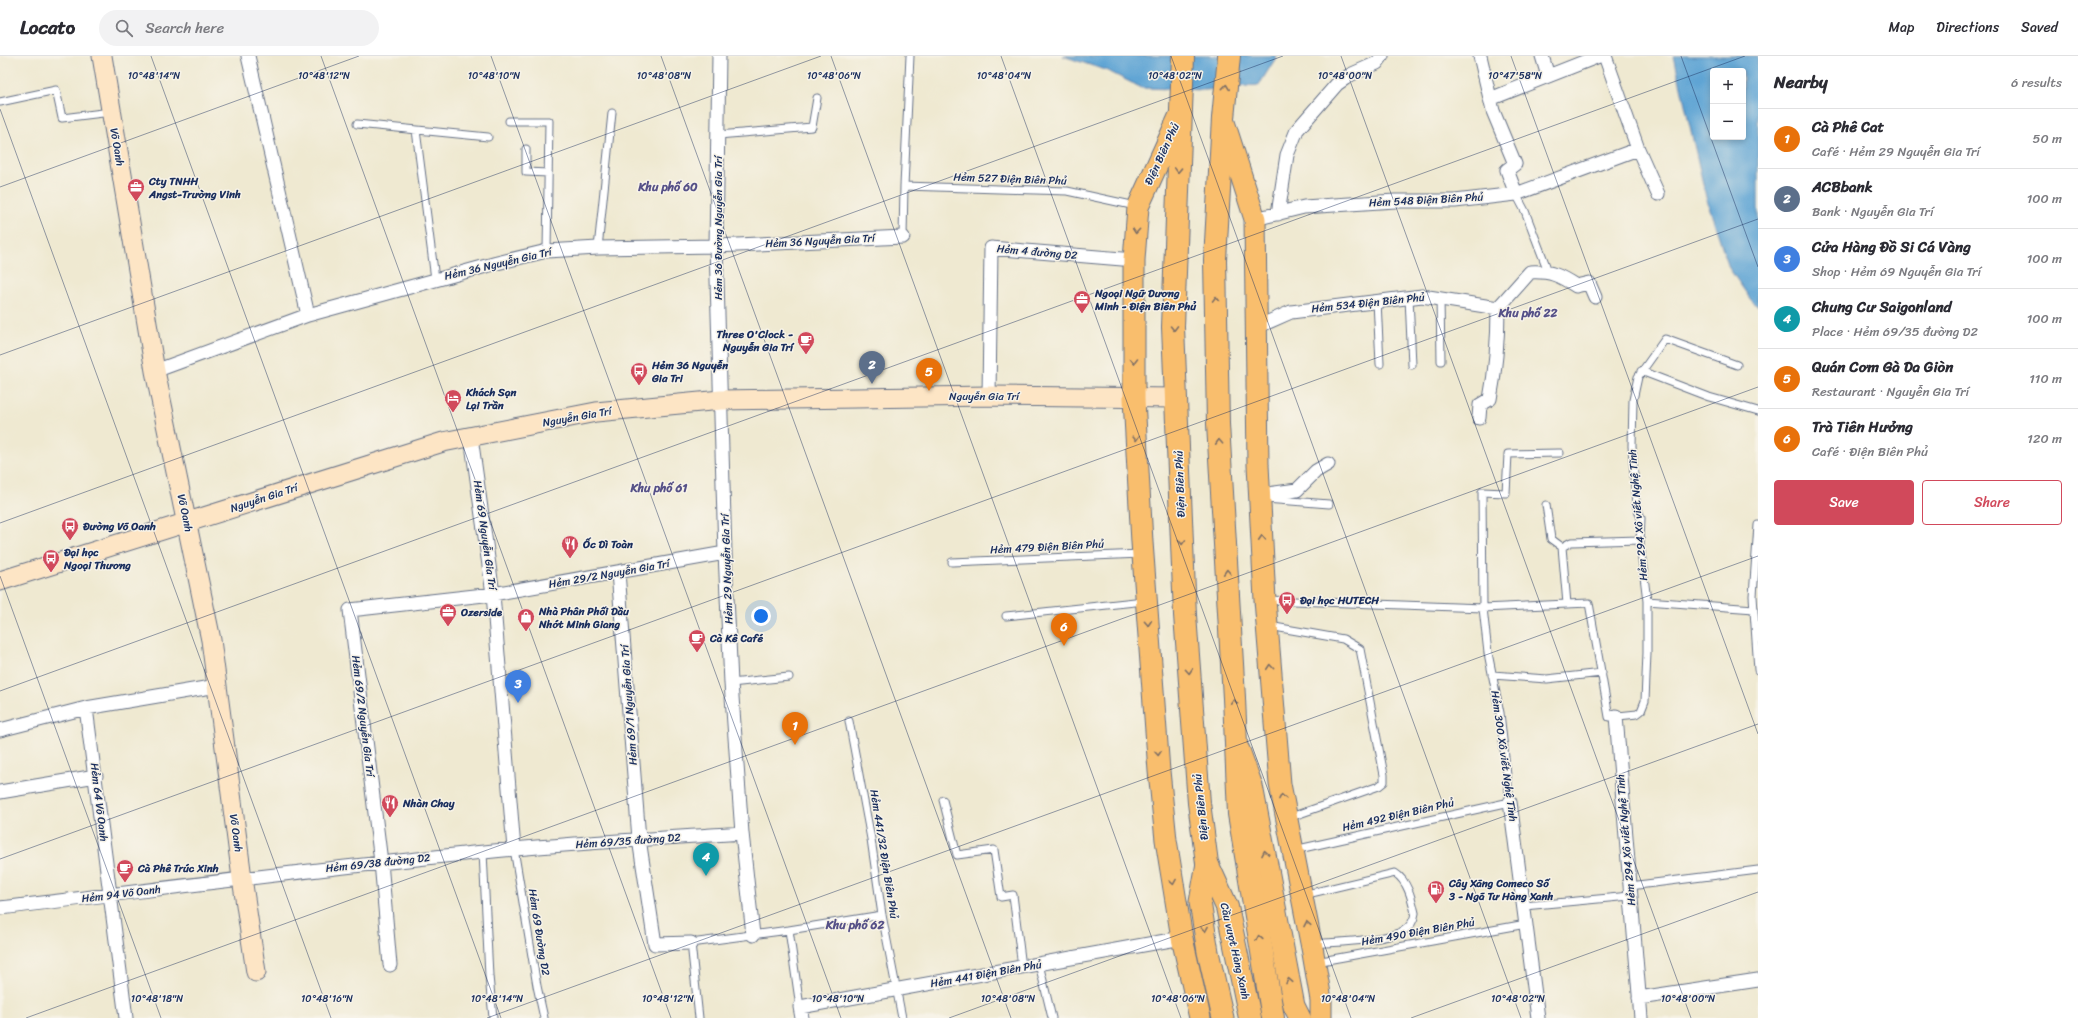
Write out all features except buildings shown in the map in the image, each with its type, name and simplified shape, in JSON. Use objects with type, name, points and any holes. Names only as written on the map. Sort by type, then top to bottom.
[{"type":"highway","points":[[1179,117],[1183,56]]},
{"type":"highway","points":[[1229,56],[1223,118],[1215,260],[1218,424],[1236,741]]},
{"type":"highway","name":"Điện Biên Phủ","points":[[1179,117],[1174,327],[1176,398],[1185,615],[1199,803],[1207,863]]},
{"type":"highway","name":"Cầu vượt Hàng Xanh","points":[[1236,741],[1239,814],[1273,1018]]},
{"type":"highway","name":"Cầu vượt Hàng Xanh","points":[[1207,863],[1227,907],[1250,1018]]},
{"type":"main road","name":"Điện Biên Phủ","points":[[1179,117],[1138,207],[1134,260],[1134,399],[1146,601],[1166,840],[1182,938],[1197,1016]]},
{"type":"main road","points":[[1223,118],[1254,219],[1260,497],[1265,600],[1280,784],[1321,1000],[1321,1018]]},
{"type":"main road","points":[[1236,741],[1252,786],[1294,1006],[1300,1018]]},
{"type":"main road","name":"Điện Biên Phủ","points":[[1207,863],[1200,902],[1208,952],[1223,1018]]},
{"type":"street","name":"Võ Oanh","points":[[102,56],[155,371],[211,640],[242,878],[256,972]]},
{"type":"street","points":[[248,56],[308,315]]},
{"type":"street","name":"Hẻm 36 Đường Nguyễn Gia Trí","points":[[719,56],[716,246],[721,400]]},
{"type":"street","points":[[1278,214],[1287,155],[1297,130],[1337,84],[1350,75],[1377,63],[1382,56]]},
{"type":"street","points":[[1480,56],[1490,100],[1515,164],[1508,170],[1516,194]]},
{"type":"street","points":[[1542,56],[1548,76]]},
{"type":"street","points":[[1490,100],[1598,56]]},
{"type":"street","points":[[1605,56],[1638,148],[1658,194]]},
{"type":"street","name":"Hẻm 548 Điện Biên Phủ","points":[[1254,219],[1304,207],[1395,201],[1455,201],[1516,194],[1638,148]]},
{"type":"street","name":"Hẻm 36 Nguyễn Gia Trí","points":[[155,371],[308,315],[435,279],[546,251],[598,248],[716,246],[903,237]]},
{"type":"street","name":"Hẻm 4 đường D2","points":[[989,396],[991,248],[1134,260]]},
{"type":"street","points":[[1479,418],[1480,405],[1490,398],[1492,387],[1498,344],[1498,308],[1530,272],[1548,271],[1561,276],[1576,286],[1589,283],[1595,297]]},
{"type":"street","name":"Hẻm 534 Điện Biên Phủ","points":[[1257,327],[1291,312],[1409,297],[1422,296],[1440,298],[1498,308]]},
{"type":"street","name":"Nguyễn Gia Trí","points":[[0,581],[443,442],[596,412],[721,400],[989,396],[1134,399],[1176,398]]},
{"type":"street","name":"Hẻm 29 Nguyễn Gia Trí","points":[[721,400],[725,553],[731,682],[742,833],[753,935]]},
{"type":"street","name":"Hẻm 69 Nguyễn Gia Trí","points":[[471,436],[493,594],[514,849]]},
{"type":"street","points":[[1260,497],[1297,490],[1316,471],[1328,464]]},
{"type":"street","name":"Hẻm 29/2 Nguyễn Gia Trí","points":[[493,594],[725,553]]},
{"type":"street","name":"Hẻm 69/1 Nguyễn Gia Trí","points":[[618,572],[639,839],[655,944],[691,943]]},
{"type":"street","name":"Hẻm 69/2 Nguyễn Gia Trí","points":[[390,965],[381,862],[350,610],[493,594]]},
{"type":"street","points":[[0,730],[86,708],[217,686]]},
{"type":"street","name":"Hẻm 64 Võ Oanh","points":[[86,708],[96,776],[126,1018]]},
{"type":"street","name":"Hẻm 294 Xô viết Nghệ Tĩnh","points":[[1616,716],[1641,1018]]},
{"type":"street","points":[[0,792],[96,776]]},
{"type":"street","name":"Hẻm 300 Xô viết Nghệ Tĩnh","points":[[1510,802],[1538,1018]]},
{"type":"street","name":"Hẻm 69/35 đường D2","points":[[514,849],[639,839],[742,833]]},
{"type":"street","name":"Hẻm 69/38 đường D2","points":[[242,878],[514,849]]},
{"type":"street","name":"Hẻm 94 Võ Oanh","points":[[0,908],[242,878]]},
{"type":"street","name":"Hẻm 441 Điện Biên Phủ","points":[[801,1013],[897,990],[1182,938]]},
{"type":"street","points":[[1639,998],[1758,980]]},
{"type":"lane","points":[[903,237],[910,56]]},
{"type":"lane","points":[[0,102],[56,90],[62,118],[111,112]]},
{"type":"lane","points":[[718,135],[812,127],[817,98]]},
{"type":"lane","points":[[598,248],[612,113]]},
{"type":"lane","points":[[509,121],[549,121],[546,251]]},
{"type":"lane","points":[[357,124],[488,137]]},
{"type":"lane","points":[[416,130],[435,279]]},
{"type":"lane","points":[[526,149],[526,172],[548,173]]},
{"type":"lane","name":"Hẻm 527 Điện Biên Phủ","points":[[904,186],[1067,191],[1138,207]]},
{"type":"lane","points":[[1516,194],[1525,211],[1548,271]]},
{"type":"lane","points":[[1409,297],[1412,365]]},
{"type":"lane","points":[[1440,298],[1441,361]]},
{"type":"lane","points":[[1377,301],[1380,364]]},
{"type":"lane","name":"Hẻm 294 Xô viết Nghệ Tĩnh","points":[[1616,716],[1636,714],[1641,711],[1645,701],[1647,601],[1640,540],[1641,518],[1636,504],[1631,426],[1633,400],[1638,376],[1665,339],[1737,365]]},
{"type":"lane","points":[[1641,371],[1709,397],[1758,411]]},
{"type":"lane","name":"Hẻm 300 Xô viết Nghệ Tĩnh","points":[[1510,802],[1500,713],[1492,675],[1483,608],[1482,492],[1506,493],[1508,454],[1560,453]]},
{"type":"lane","points":[[1260,497],[1329,504]]},
{"type":"lane","points":[[1546,505],[1551,539],[1562,547],[1567,604]]},
{"type":"lane","points":[[1758,525],[1753,596],[1758,670]]},
{"type":"lane","points":[[1562,547],[1571,542],[1640,540]]},
{"type":"lane","name":"Hẻm 479 Điện Biên Phủ","points":[[952,562],[1143,554]]},
{"type":"lane","points":[[1265,600],[1483,608],[1589,603],[1609,717],[1616,716]]},
{"type":"lane","points":[[1006,616],[1146,601]]},
{"type":"lane","points":[[1647,601],[1754,609]]},
{"type":"lane","points":[[1267,625],[1343,639],[1360,649],[1384,775],[1384,782],[1379,786],[1286,819]]},
{"type":"lane","points":[[1492,675],[1547,678],[1602,673]]},
{"type":"lane","points":[[731,682],[789,677]]},
{"type":"lane","name":"Hẻm 441/32 Điện Biên Phủ","points":[[849,721],[871,839],[882,915],[902,1018]]},
{"type":"lane","points":[[943,800],[957,855],[994,850],[1000,897],[1013,896],[1022,967]]},
{"type":"lane","name":"Hẻm 492 Điện Biên Phủ","points":[[1292,850],[1510,802]]},
{"type":"lane","name":"Hẻm 69 Đường D2","points":[[514,849],[537,986],[544,1018]]},
{"type":"lane","points":[[483,852],[489,976],[493,1018]]},
{"type":"lane","points":[[1524,906],[1630,891],[1758,870]]},
{"type":"lane","points":[[1301,896],[1396,873],[1401,876],[1405,884],[1415,913],[1410,925],[1396,934],[1312,953]]},
{"type":"lane","points":[[699,1018],[691,943],[790,930],[882,915]]},
{"type":"lane","name":"Hẻm 490 Điện Biên Phủ","points":[[1312,953],[1526,924]]},
{"type":"lane","points":[[790,930],[801,1013]]},
{"type":"lane","points":[[1039,964],[1052,1018]]},
{"type":"water","points":[[1063,56],[1277,56],[1259,85],[1205,90],[1142,88],[1108,71]]},
{"type":"water","points":[[1674,56],[1758,56],[1758,307],[1751,300],[1729,268],[1706,197]]},
{"type":"place","name":"Cty TNHH Angst-Trường Vinh","points":[[136,202]]},
{"type":"place","name":"Ngoại Ngữ Dương Minh - Điện Biên Phủ","points":[[1082,314]]},
{"type":"place","name":"Three O'Clock - Nguyễn Gia Trí","points":[[806,355]]},
{"type":"place","name":"ACBbank","points":[[872,384]]},
{"type":"place","name":"Hẻm 36 Nguyễn Gia Tri","points":[[639,386]]},
{"type":"place","name":"Quán Cơm Gà Da Giòn","points":[[929,391]]},
{"type":"place","name":"Khách Sạn Lại Trần","points":[[453,413]]},
{"type":"place","name":"Đường Võ Oanh","points":[[70,541]]},
{"type":"place","name":"Ốc Dì Toàn","points":[[570,559]]},
{"type":"place","name":"Đại học Ngoại Thương","points":[[51,573]]},
{"type":"place","name":"Đại học HUTECH","points":[[1287,615]]},
{"type":"place","name":"Ozerside","points":[[448,627]]},
{"type":"place","name":"Nhà Phân Phối Dầu Nhớt Minh Giang","points":[[526,632]]},
{"type":"place","name":"Trà Tiên Hưởng","points":[[1064,646]]},
{"type":"place","name":"Cà Kê Café","points":[[697,653]]},
{"type":"place","name":"Cửa Hàng Đồ Si Cá Vàng","points":[[518,703]]},
{"type":"place","name":"Cà Phê Cat","points":[[795,745]]},
{"type":"place","name":"Nhàn Chay","points":[[390,818]]},
{"type":"place","name":"Chung Cư Saigonland","points":[[706,876]]},
{"type":"place","name":"Cà Phê Trúc Xinh","points":[[125,883]]},
{"type":"place","name":"Cây Xăng Comeco Số 3 - Ngã Tư Hàng Xanh","points":[[1436,904]]},
{"type":"district","name":"Khu phố 60","points":[[668,187]]},
{"type":"district","name":"Khu phố 22","points":[[1528,313]]},
{"type":"district","name":"Khu phố 61","points":[[659,488]]},
{"type":"district","name":"Khu phố 62","points":[[855,925]]}]
